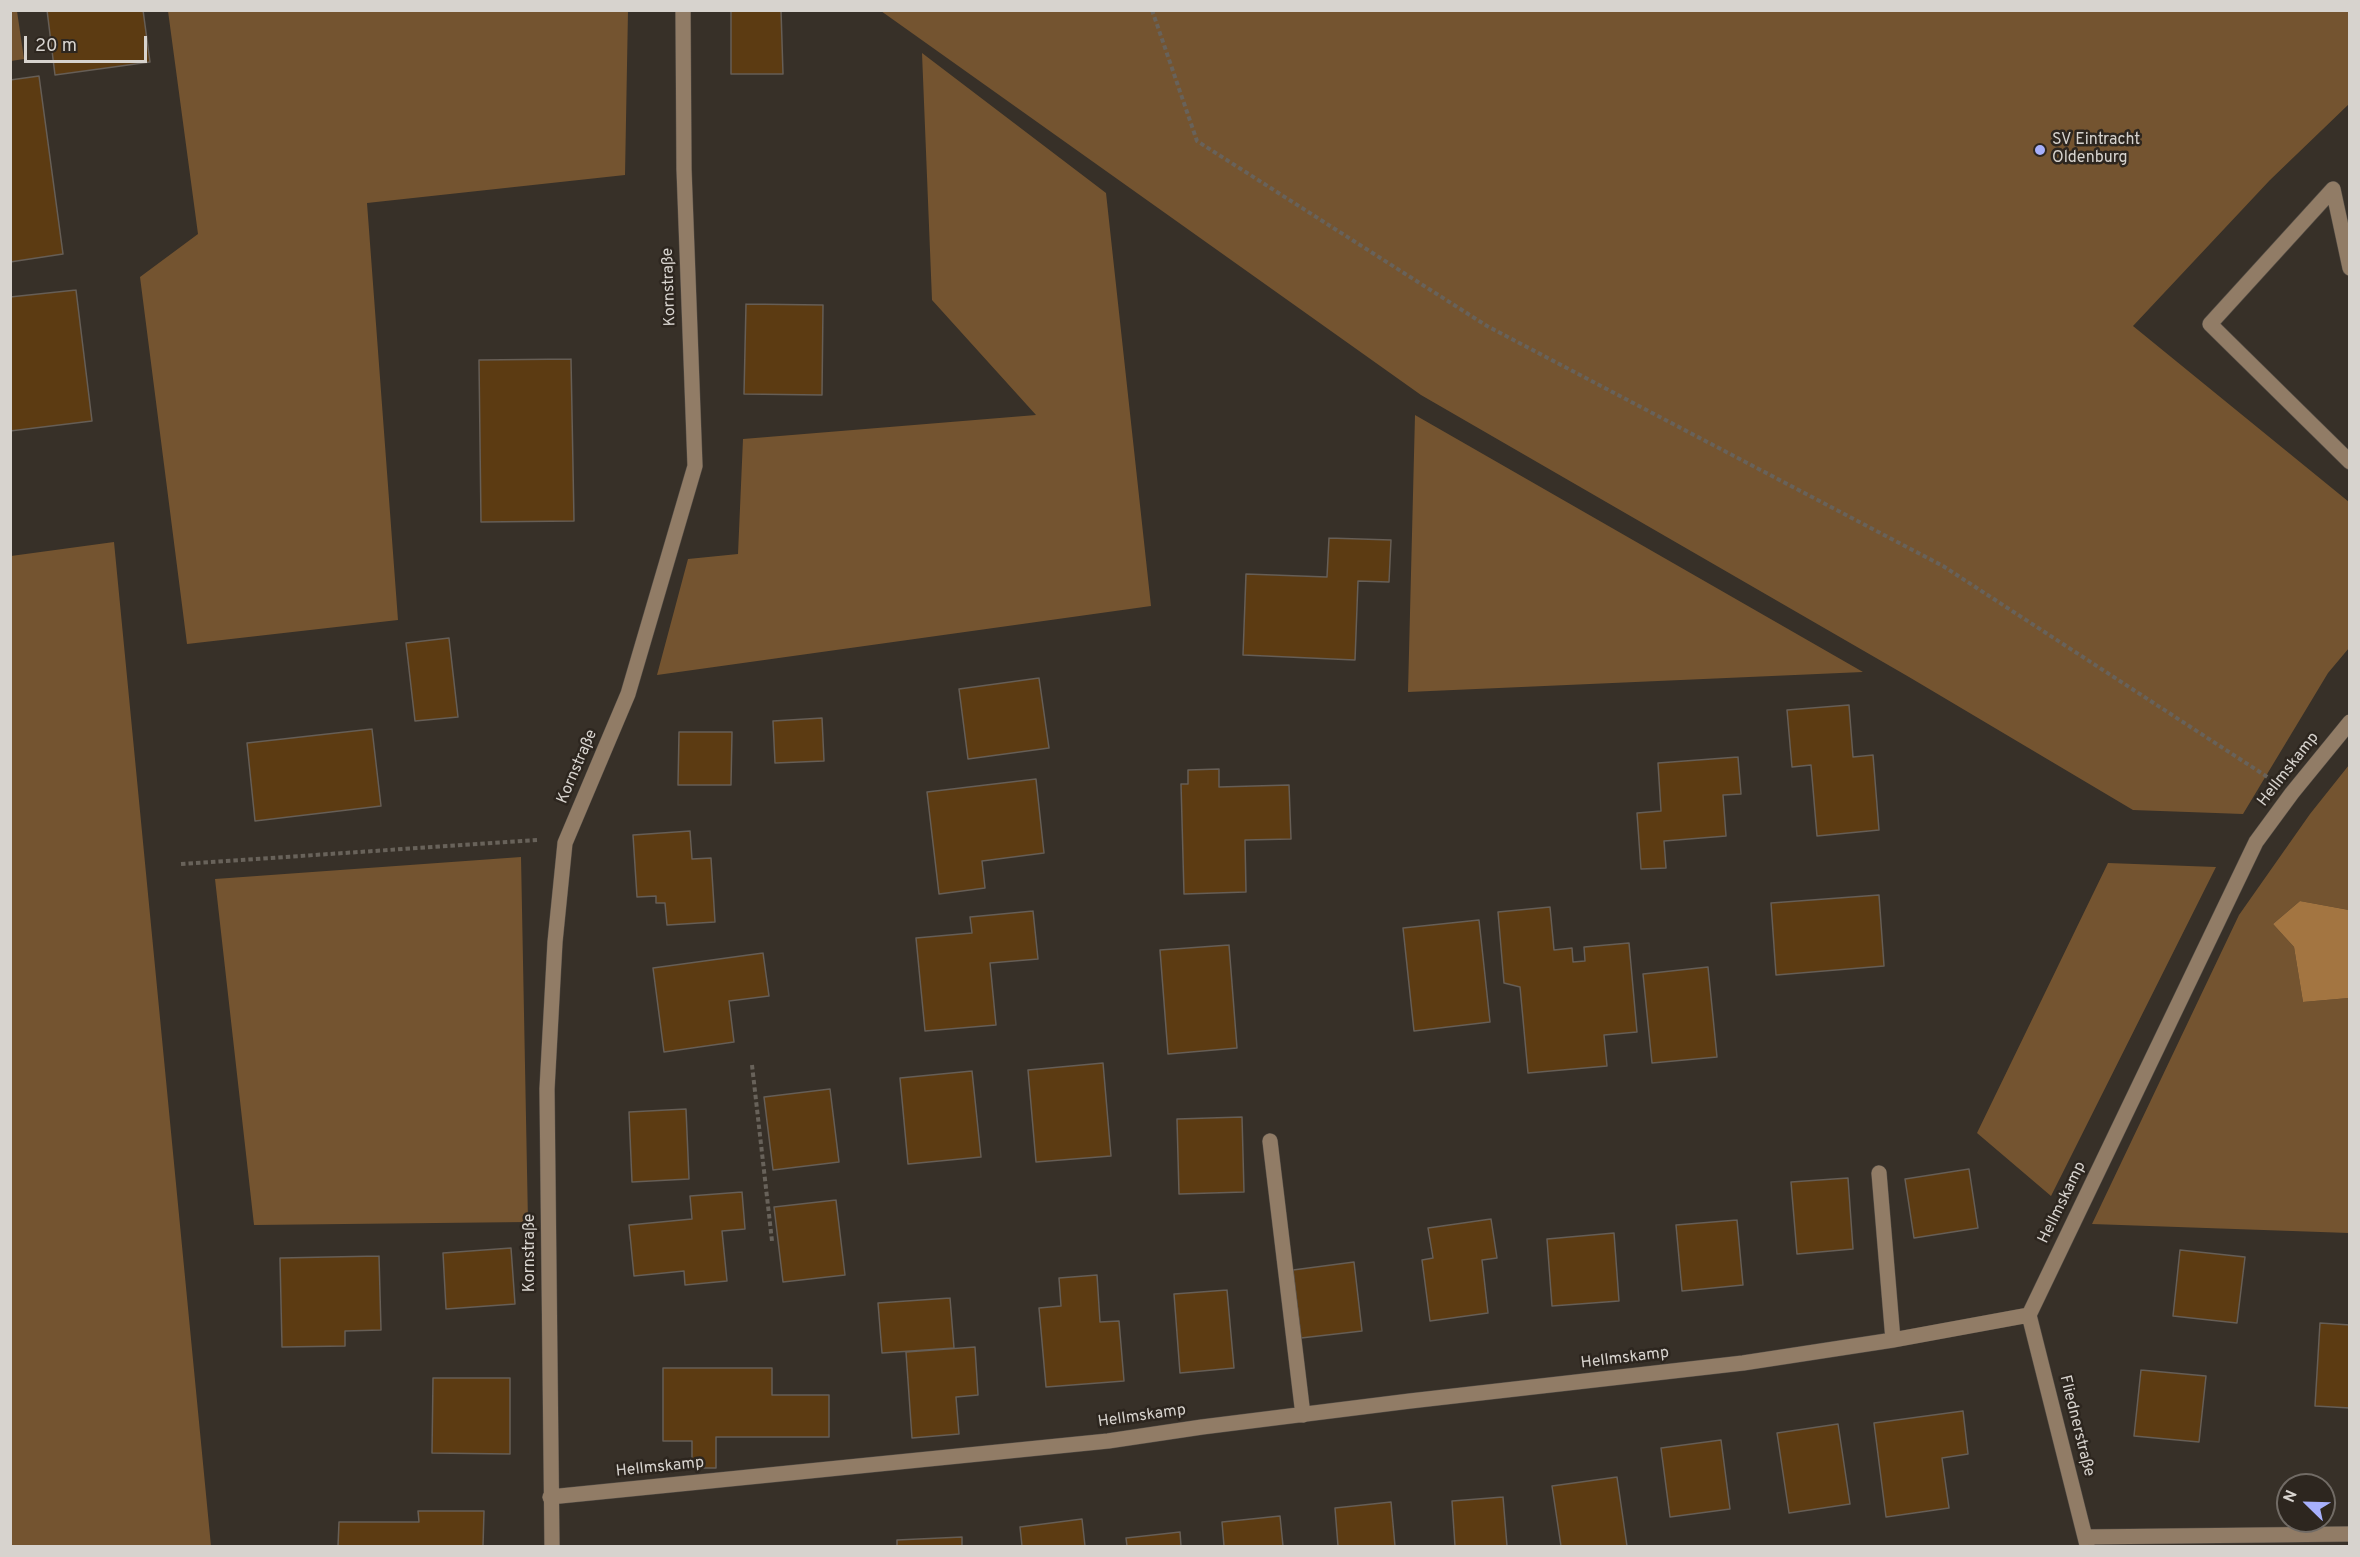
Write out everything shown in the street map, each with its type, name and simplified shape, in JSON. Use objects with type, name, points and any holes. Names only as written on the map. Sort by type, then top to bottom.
[{"type":"street","name":"Kornstraße","points":[[552,1546],[547,1089],[555,942],[565,843],[628,694],[695,466],[685,181],[682,10]]},
{"type":"street","points":[[2349,268],[2333,189],[2210,324],[2349,462]]},
{"type":"street","name":"Hellmskamp","points":[[550,1497],[1108,1441],[1410,1401],[1659,1373],[1893,1340],[2029,1315],[2256,842],[2349,722]]},
{"type":"street","points":[[1270,1141],[1303,1415]]},
{"type":"street","points":[[1879,1173],[1893,1340]]},
{"type":"street","name":"Fliednerstraße","points":[[2029,1315],[2086,1542]]},
{"type":"street","points":[[2086,1542],[2349,1534]]},
{"type":"path","points":[[1152,10],[1197,141],[1487,326],[1943,566],[2292,793]]},
{"type":"path","points":[[181,864],[539,840],[565,843]]},
{"type":"path","points":[[752,1065],[772,1241]]},
{"type":"shaded area","points":[[10,11],[17,11],[24,59],[11,61]]},
{"type":"shaded area","points":[[168,11],[628,11],[625,175],[367,203],[398,620],[187,644],[140,277],[198,234]]},
{"type":"shaded area","points":[[881,11],[2349,11],[2349,104],[2270,180],[2133,326],[2349,502],[2349,648],[2328,673],[2243,814],[2133,810],[1909,677],[1421,395]]},
{"type":"shaded area","points":[[922,53],[1106,193],[1151,606],[657,675],[688,559],[738,554],[743,439],[1036,415],[932,300]]},
{"type":"shaded area","points":[[1415,415],[1863,672],[1408,692]]},
{"type":"shaded area","points":[[114,542],[211,1546],[11,1546],[11,556]]},
{"type":"shaded area","points":[[2349,765],[2349,910],[2300,901],[2273,924],[2294,947],[2303,1002],[2349,998],[2349,1233],[2092,1224],[2239,915],[2310,814]]},
{"type":"shaded area","points":[[521,857],[528,1222],[254,1225],[215,879]]},
{"type":"shaded area","points":[[2108,863],[2216,867],[2051,1196],[1977,1133]]},
{"type":"shaded area","points":[[2300,901],[2349,910],[2349,998],[2303,1002],[2294,947],[2273,924]]},
{"type":"building","points":[[47,10],[143,10],[150,62],[55,75]]},
{"type":"building","points":[[731,10],[781,10],[783,74],[731,74]]},
{"type":"building","points":[[39,76],[63,254],[10,262],[10,80]]},
{"type":"building","points":[[76,290],[92,421],[10,431],[10,297]]},
{"type":"building","points":[[746,304],[823,305],[822,395],[744,394]]},
{"type":"building","points":[[571,359],[574,521],[481,522],[479,360]]},
{"type":"building","points":[[1329,538],[1391,540],[1389,582],[1358,581],[1355,660],[1243,655],[1246,574],[1327,577]]},
{"type":"building","points":[[449,638],[458,717],[415,721],[406,643]]},
{"type":"building","points":[[1039,678],[1049,748],[968,759],[959,689]]},
{"type":"building","points":[[1849,705],[1853,757],[1873,755],[1879,830],[1817,836],[1811,765],[1792,767],[1787,710]]},
{"type":"building","points":[[822,718],[824,761],[775,763],[773,721]]},
{"type":"building","points":[[372,729],[381,806],[255,821],[247,743]]},
{"type":"building","points":[[679,732],[732,732],[731,785],[678,785]]},
{"type":"building","points":[[1738,757],[1741,794],[1723,795],[1726,836],[1664,841],[1666,868],[1641,869],[1637,813],[1661,811],[1658,763]]},
{"type":"building","points":[[1219,769],[1219,787],[1289,785],[1291,839],[1245,840],[1246,892],[1184,894],[1181,784],[1188,784],[1188,770]]},
{"type":"building","points":[[1036,779],[1044,853],[982,861],[985,888],[939,894],[927,792]]},
{"type":"building","points":[[690,831],[692,859],[711,858],[715,922],[667,925],[665,903],[656,903],[656,896],[637,897],[633,835]]},
{"type":"building","points":[[1879,895],[1884,966],[1776,975],[1771,903]]},
{"type":"building","points":[[1550,907],[1554,950],[1572,948],[1573,962],[1585,961],[1584,947],[1629,943],[1637,1032],[1604,1035],[1607,1066],[1528,1073],[1520,987],[1504,983],[1498,912]]},
{"type":"building","points":[[1033,911],[1038,959],[990,963],[996,1025],[925,1031],[916,938],[972,933],[970,917]]},
{"type":"building","points":[[1479,920],[1490,1022],[1414,1031],[1403,928]]},
{"type":"building","points":[[1229,945],[1237,1048],[1168,1054],[1160,950]]},
{"type":"building","points":[[763,953],[769,996],[729,1001],[734,1042],[664,1052],[653,968]]},
{"type":"building","points":[[1708,967],[1717,1057],[1652,1063],[1643,974]]},
{"type":"building","points":[[1103,1063],[1111,1156],[1036,1162],[1028,1070]]},
{"type":"building","points":[[972,1071],[981,1157],[908,1164],[900,1078]]},
{"type":"building","points":[[830,1089],[839,1162],[773,1170],[764,1097]]},
{"type":"building","points":[[686,1109],[689,1179],[632,1182],[629,1112]]},
{"type":"building","points":[[1242,1117],[1244,1192],[1179,1194],[1177,1119]]},
{"type":"building","points":[[1969,1169],[1978,1228],[1914,1238],[1905,1179]]},
{"type":"building","points":[[1848,1178],[1853,1249],[1797,1254],[1791,1182]]},
{"type":"building","points":[[742,1192],[745,1229],[722,1231],[727,1281],[685,1285],[684,1271],[634,1276],[629,1225],[692,1219],[690,1196]]},
{"type":"building","points":[[836,1200],[845,1275],[783,1282],[774,1207]]},
{"type":"building","points":[[1491,1219],[1497,1258],[1482,1260],[1488,1313],[1430,1321],[1422,1260],[1433,1258],[1428,1228]]},
{"type":"building","points":[[1737,1220],[1743,1285],[1682,1291],[1676,1225]]},
{"type":"building","points":[[1614,1233],[1619,1301],[1552,1306],[1547,1239]]},
{"type":"building","points":[[511,1248],[515,1304],[446,1309],[443,1253]]},
{"type":"building","points":[[2180,1250],[2245,1257],[2237,1323],[2173,1316]]},
{"type":"building","points":[[379,1256],[381,1330],[345,1331],[345,1346],[282,1347],[280,1258]]},
{"type":"building","points":[[1354,1262],[1362,1331],[1301,1338],[1293,1270]]},
{"type":"building","points":[[1097,1275],[1100,1322],[1119,1321],[1124,1381],[1046,1387],[1039,1308],[1061,1306],[1059,1278]]},
{"type":"building","points":[[1227,1290],[1234,1368],[1180,1373],[1174,1294]]},
{"type":"building","points":[[950,1298],[954,1348],[882,1353],[878,1303]]},
{"type":"building","points":[[2320,1323],[2350,1325],[2350,1408],[2315,1406]]},
{"type":"building","points":[[975,1347],[978,1395],[956,1397],[959,1434],[912,1438],[906,1352]]},
{"type":"building","points":[[663,1368],[772,1368],[772,1395],[829,1395],[829,1437],[716,1437],[716,1468],[692,1468],[692,1441],[663,1441]]},
{"type":"building","points":[[2141,1370],[2206,1376],[2199,1442],[2134,1436]]},
{"type":"building","points":[[433,1378],[510,1378],[510,1454],[432,1453]]},
{"type":"building","points":[[1963,1411],[1968,1454],[1942,1458],[1949,1508],[1886,1517],[1874,1423]]},
{"type":"building","points":[[1838,1424],[1850,1504],[1789,1513],[1777,1433]]},
{"type":"building","points":[[1721,1440],[1730,1509],[1670,1517],[1661,1448]]},
{"type":"building","points":[[1617,1477],[1627,1546],[1561,1546],[1552,1486]]},
{"type":"building","points":[[1503,1497],[1507,1546],[1455,1546],[1452,1501]]},
{"type":"building","points":[[1391,1502],[1395,1546],[1338,1546],[1335,1508]]},
{"type":"building","points":[[418,1511],[484,1511],[483,1546],[338,1546],[339,1522],[419,1522]]},
{"type":"building","points":[[1280,1516],[1283,1546],[1224,1546],[1222,1522]]},
{"type":"building","points":[[1082,1519],[1085,1546],[1022,1546],[1020,1527]]},
{"type":"building","points":[[1180,1532],[1181,1546],[1127,1546],[1126,1538]]},
{"type":"building","points":[[962,1537],[962,1546],[897,1546],[897,1540]]},
{"type":"place","name":"SV Eintracht Oldenburg","points":[[2040,150]]}]
